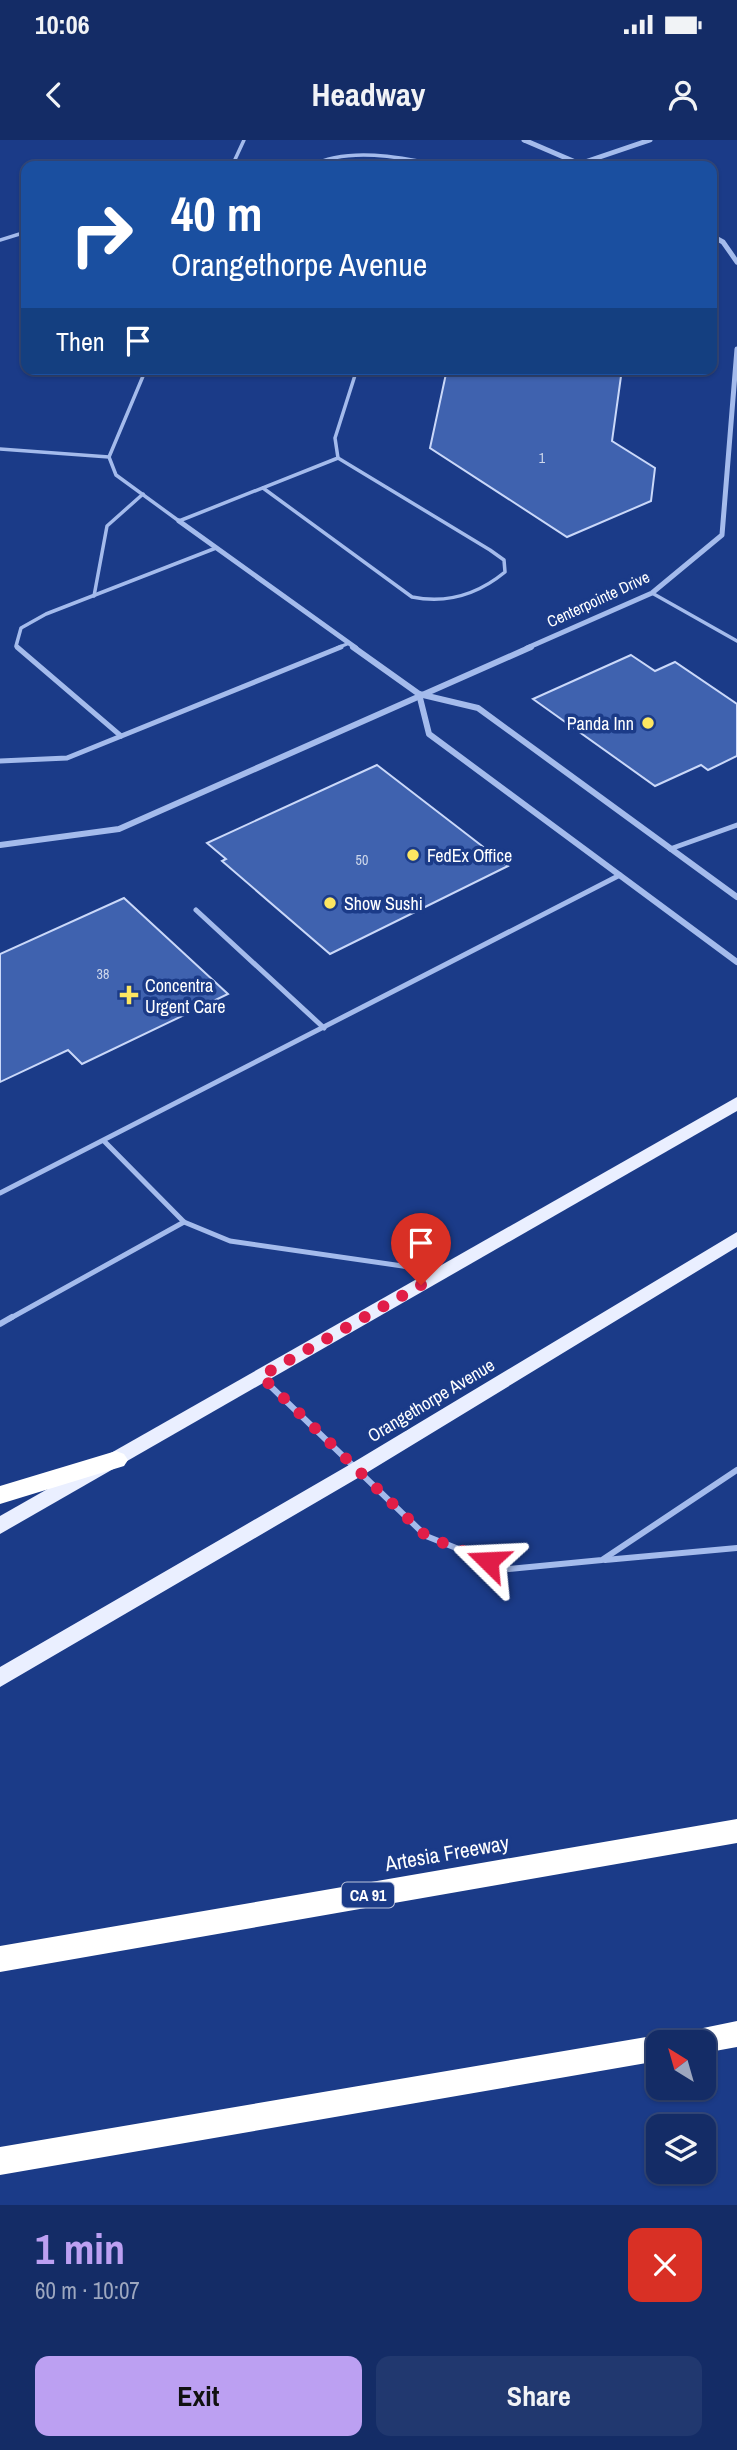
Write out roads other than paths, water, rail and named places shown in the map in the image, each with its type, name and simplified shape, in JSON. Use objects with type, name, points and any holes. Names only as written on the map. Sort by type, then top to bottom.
[{"type":"highway","points":[[0,1495],[116,1460]]},
{"type":"highway","name":"Artesia Freeway","points":[[0,1959],[737,1831]]},
{"type":"highway","points":[[716,2038],[737,2034]]},
{"type":"highway","points":[[0,2161],[646,2050]]},
{"type":"main road","points":[[0,1526],[737,1103]]},
{"type":"main road","name":"Orangethorpe Avenue","points":[[0,1678],[356,1470],[737,1239]]},
{"type":"street","points":[[524,140],[572,161]]},
{"type":"street","points":[[592,161],[650,140]]},
{"type":"street","points":[[717,239],[723,242],[737,262]]},
{"type":"street","name":"Centerpointe Drive","points":[[0,845],[119,829],[652,593],[722,535],[734,428],[737,349]]},
{"type":"street","points":[[178,521],[419,694],[478,708],[737,897]]},
{"type":"street","points":[[419,694],[429,734],[737,962]]},
{"type":"lane","points":[[234,161],[244,140]]},
{"type":"lane","points":[[322,161],[333,156],[407,161]]},
{"type":"lane","points":[[0,240],[21,234]]},
{"type":"lane","points":[[143,375],[109,457],[116,475],[178,521],[338,458]]},
{"type":"lane","points":[[338,458],[335,438],[354,375]]},
{"type":"lane","points":[[0,449],[109,457]]},
{"type":"lane","points":[[263,488],[412,597],[431,602],[451,600],[493,583],[505,572],[504,561],[490,550],[338,458]]},
{"type":"lane","points":[[94,596],[107,526],[143,495]]},
{"type":"lane","points":[[121,736],[16,646],[21,628],[46,614],[216,548]]},
{"type":"lane","points":[[652,593],[737,641]]},
{"type":"lane","points":[[0,761],[67,758],[346,644]]},
{"type":"lane","points":[[670,849],[737,825]]},
{"type":"lane","points":[[0,1193],[620,875]]},
{"type":"lane","points":[[196,910],[324,1028]]},
{"type":"lane","points":[[104,1141],[184,1222],[230,1241],[444,1272]]},
{"type":"lane","points":[[0,1324],[184,1222]]},
{"type":"lane","points":[[261,1376],[426,1536],[509,1569],[737,1548]]},
{"type":"lane","points":[[602,1560],[737,1469]]},
{"type":"place","name":"Panda Inn","points":[[648,723]]},
{"type":"place","name":"FedEx Office","points":[[413,855]]},
{"type":"place","name":"Show Sushi","points":[[330,903]]},
{"type":"place","name":"Concentra Urgent Care","points":[[129,995]]}]
